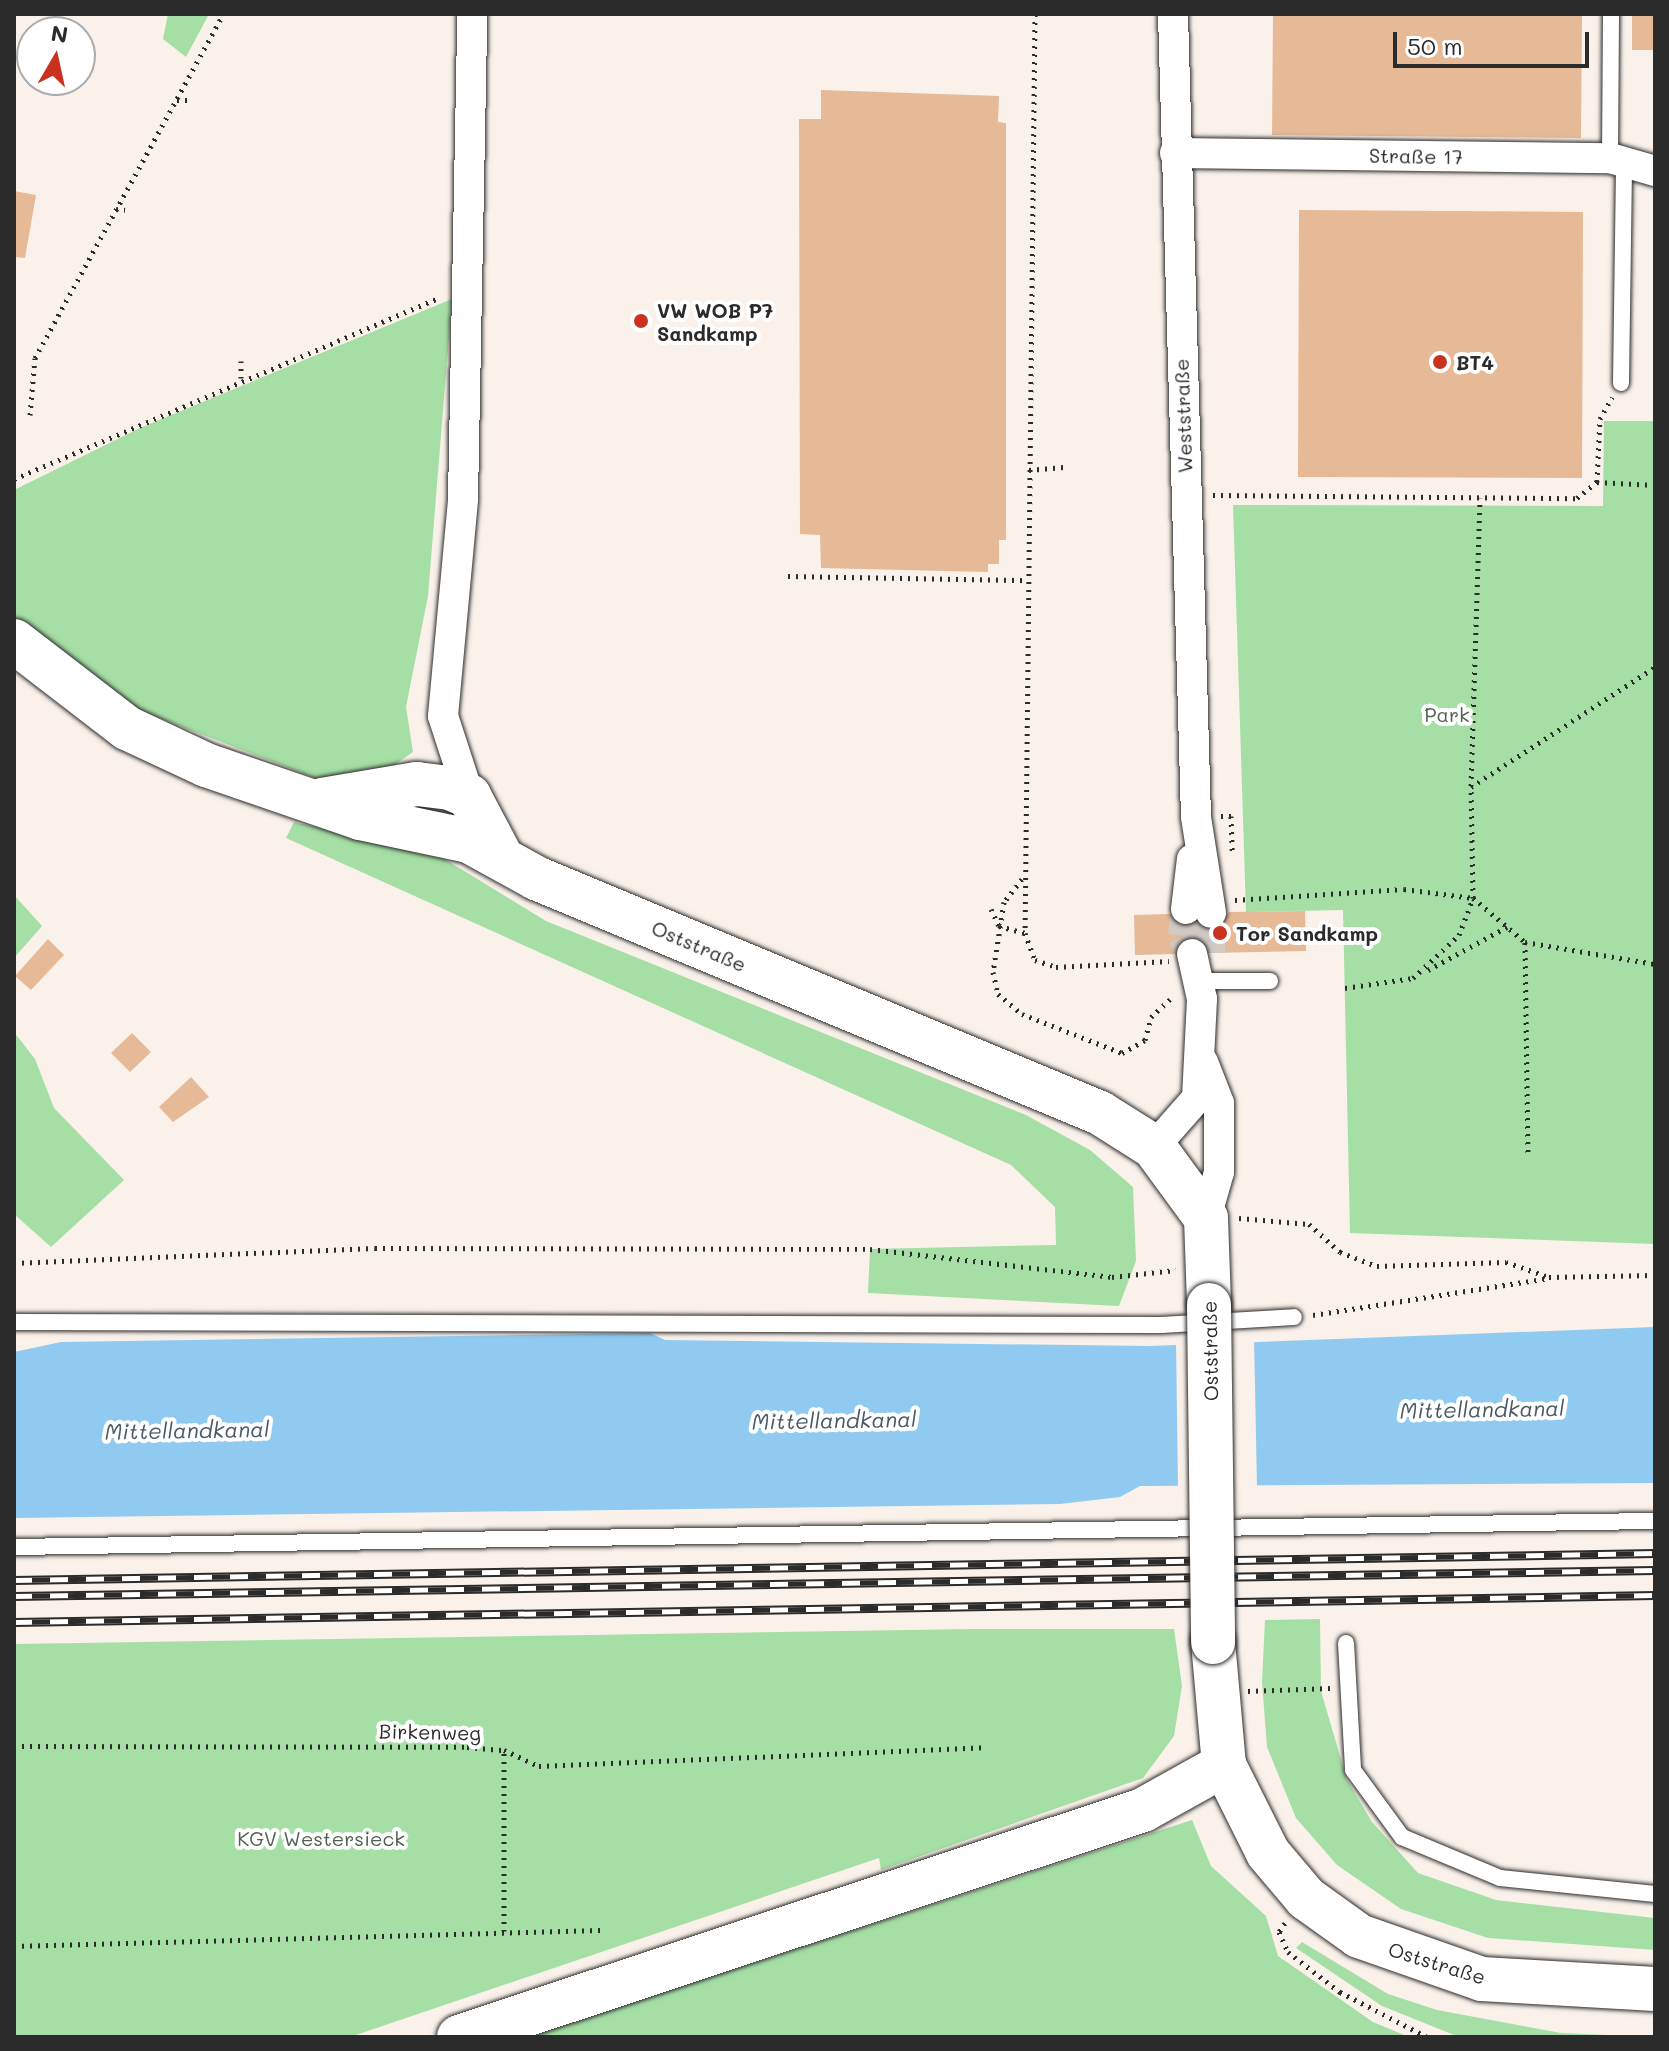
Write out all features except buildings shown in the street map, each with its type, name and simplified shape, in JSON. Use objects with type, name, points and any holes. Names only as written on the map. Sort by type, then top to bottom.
[{"type":"street","points":[[472,14],[463,499],[443,716],[469,796],[499,853]]},
{"type":"street","name":"Weststraße","points":[[1173,14],[1185,494],[1202,909]]},
{"type":"street","name":"Straße 17","points":[[1175,153],[1617,159],[1655,171]]},
{"type":"street","name":"Oststraße","points":[[14,641],[127,728],[206,765],[322,800],[360,818],[446,832],[499,853],[536,878],[1100,1113],[1154,1147],[1206,1218],[1213,1642],[1224,1765],[1268,1853],[1306,1898],[1396,1953],[1482,1979],[1655,1989]]},
{"type":"street","points":[[322,800],[417,784],[469,796]]},
{"type":"street","points":[[1154,1147],[1197,1098],[1202,1060],[1193,962]]},
{"type":"street","points":[[1202,1060],[1219,1103],[1219,1172],[1206,1218]]},
{"type":"street","points":[[459,2037],[1143,1810],[1224,1765]]},
{"type":"lane","points":[[1611,14],[1621,383]]},
{"type":"lane","points":[[1193,962],[1270,981]]},
{"type":"lane","points":[[14,1322],[1161,1325],[1294,1317]]},
{"type":"lane","points":[[14,1547],[1655,1521]]},
{"type":"lane","points":[[1346,1643],[1346,1739],[1353,1770],[1402,1837],[1500,1878],[1655,1894]]},
{"type":"path","points":[[30,415],[35,358],[223,14]]},
{"type":"path","points":[[1035,14],[1023,879],[1025,933],[1035,960],[1056,967],[1193,962]]},
{"type":"path","points":[[177,100],[188,100]]},
{"type":"path","points":[[116,209],[125,210]]},
{"type":"path","points":[[14,479],[241,378],[446,295],[467,274]]},
{"type":"path","points":[[241,361],[241,378]]},
{"type":"path","points":[[1597,482],[1600,419],[1621,383]]},
{"type":"path","points":[[1029,470],[1064,467]]},
{"type":"path","points":[[1185,494],[1577,498],[1597,482],[1655,485]]},
{"type":"path","points":[[1413,978],[1459,935],[1473,898],[1471,787],[1480,498]]},
{"type":"path","points":[[788,576],[1027,580]]},
{"type":"path","points":[[1471,787],[1655,667]]},
{"type":"path","points":[[1023,879],[1004,902],[993,972],[998,994],[1022,1014],[1104,1050],[1122,1053],[1145,1040],[1151,1017],[1170,999]]},
{"type":"path","points":[[1202,909],[1404,889],[1473,898],[1525,942],[1655,964]]},
{"type":"path","points":[[991,909],[999,926],[1025,933]]},
{"type":"path","points":[[1345,988],[1413,978],[1507,927]]},
{"type":"path","points":[[1525,942],[1528,1157]]},
{"type":"path","points":[[1206,1218],[1309,1224],[1356,1263],[1506,1262],[1549,1277]]},
{"type":"path","points":[[14,1263],[375,1248],[870,1249],[1209,1287]]},
{"type":"path","points":[[1294,1317],[1549,1277],[1655,1275]]},
{"type":"path","points":[[1258,1691],[1316,1689]]},
{"type":"path","name":"Birkenweg","points":[[14,1746],[504,1750],[539,1766],[985,1747]]},
{"type":"path","points":[[504,1750],[504,1931]]},
{"type":"path","points":[[1306,1898],[1279,1932],[1288,1952],[1340,1992],[1427,2037]]},
{"type":"path","points":[[14,1946],[601,1930]]},
{"type":"green space","points":[[168,14],[209,14],[186,57],[163,39]]},
{"type":"green space","points":[[452,299],[428,596],[406,707],[413,752],[383,773],[315,778],[120,703],[14,625],[14,490],[140,428]]},
{"type":"green space","name":"Park","points":[[1604,421],[1655,421],[1655,1244],[1350,1233],[1343,910],[1246,912],[1233,505],[1603,506]]},
{"type":"green space","points":[[294,822],[438,855],[546,921],[1026,1115],[1090,1150],[1133,1187],[1136,1261],[1119,1306],[868,1293],[870,1249],[1056,1245],[1055,1207],[1011,1165],[286,838]]},
{"type":"green space","points":[[14,895],[42,926],[14,958]]},
{"type":"green space","points":[[14,1032],[35,1059],[54,1108],[124,1180],[51,1247],[14,1214]]},
{"type":"green space","points":[[1320,1619],[1321,1691],[1347,1780],[1372,1822],[1418,1873],[1496,1900],[1655,1918],[1655,1950],[1488,1938],[1401,1909],[1337,1865],[1296,1818],[1267,1747],[1262,1682],[1265,1620]]},
{"type":"green space","name":"KGV Westersieck","points":[[974,1629],[1174,1629],[1182,1686],[1174,1736],[1143,1778],[881,1870],[879,1858],[350,2037],[14,2037],[14,1644]]},
{"type":"green space","points":[[1192,1820],[1211,1866],[1266,1916],[1278,1956],[1373,2022],[1409,2037],[526,2037]]},
{"type":"green space","points":[[1302,1942],[1388,1994],[1437,2010],[1561,2033],[1655,2037],[1459,2037],[1382,2006],[1296,1948]]},
{"type":"water","name":"Mittellandkanal","points":[[1655,1327],[1655,1483],[1140,1486],[1120,1497],[1060,1504],[14,1518],[14,1352],[61,1342],[650,1333],[665,1340],[1149,1346]]},
{"type":"pier","points":[[1254,1337],[1257,1488],[1178,1489],[1176,1341]]},
{"type":"tunnel","points":[[1186,909],[1183,936],[1192,954]]},
{"type":"tunnel","points":[[1210,953],[1211,913]]},
{"type":"railway","points":[[14,1580],[1655,1553]]},
{"type":"railway","points":[[14,1596],[1655,1570]]},
{"type":"railway","points":[[14,1622],[1655,1595]]},
{"type":"place","name":"VW WOB P7 Sandkamp","points":[[641,321]]},
{"type":"place","name":"BT4","points":[[1440,362]]},
{"type":"place","name":"Tor Sandkamp","points":[[1220,933]]}]
